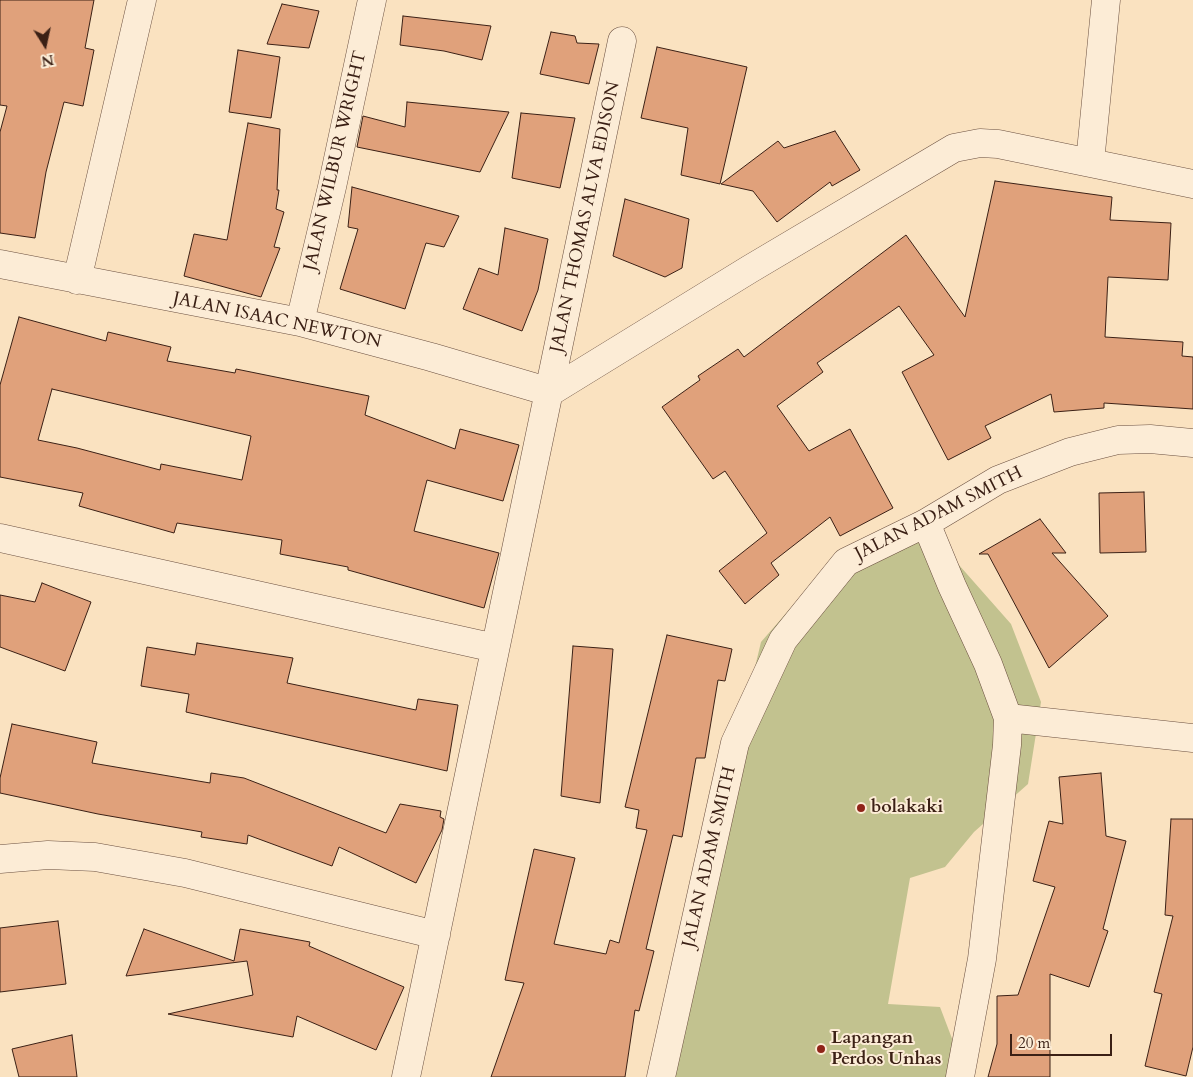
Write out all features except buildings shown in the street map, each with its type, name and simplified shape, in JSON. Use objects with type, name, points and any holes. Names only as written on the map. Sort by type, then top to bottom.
[{"type":"street","points":[[76,280],[142,0]]},
{"type":"street","name":"JALAN WILBUR WRIGHT","points":[[300,322],[332,187],[372,0]]},
{"type":"street","points":[[1090,162],[1106,0]]},
{"type":"street","name":"JALAN THOMAS ALVA EDISON","points":[[406,1077],[622,41]]},
{"type":"street","points":[[550,392],[766,259],[954,148],[980,143],[998,144],[1193,184]]},
{"type":"street","name":"JALAN ISAAC NEWTON","points":[[0,264],[300,322],[431,357],[550,392]]},
{"type":"street","name":"JALAN ADAM SMITH","points":[[661,1077],[735,743],[783,640],[846,562],[926,523],[998,480],[1070,452],[1118,440],[1150,439],[1193,443]]},
{"type":"street","points":[[926,523],[952,586],[988,664],[1008,718],[1006,755],[982,959],[960,1077]]},
{"type":"street","points":[[0,538],[496,648]]},
{"type":"street","points":[[1008,718],[1193,738]]},
{"type":"street","points":[[0,859],[48,855],[96,857],[185,873],[436,935]]},
{"type":"green space","name":"bolakaki","points":[[914,514],[1011,624],[1041,702],[1028,784],[974,832],[945,867],[910,878],[888,1004],[940,1007],[959,1057],[959,1077],[649,1077],[691,935],[761,642],[829,564]]},
{"type":"place","name":"bolakaki","points":[[861,808]]},
{"type":"place","name":"Lapangan Perdos Unhas","points":[[821,1049]]}]
